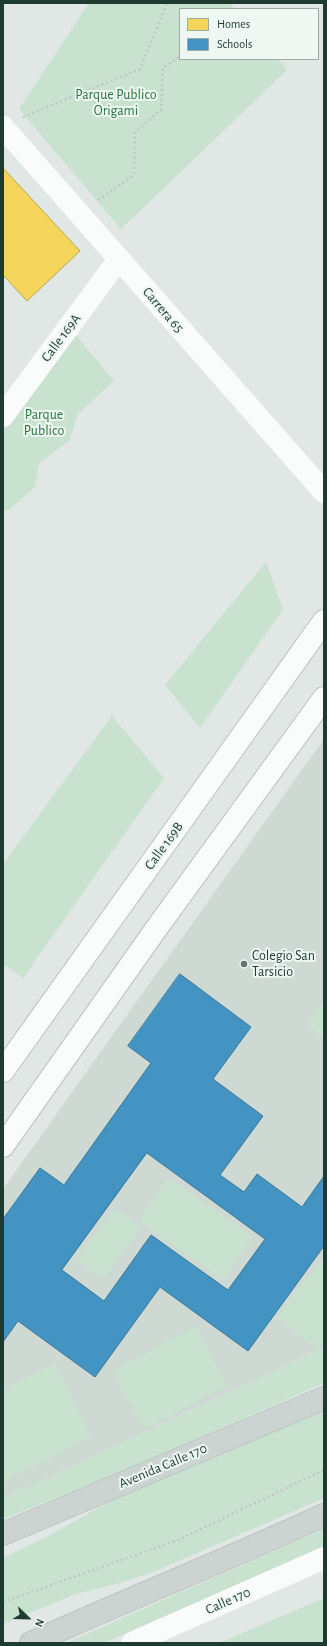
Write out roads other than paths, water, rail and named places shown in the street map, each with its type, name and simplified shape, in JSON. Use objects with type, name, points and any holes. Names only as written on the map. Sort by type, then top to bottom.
[{"type":"main road","name":"Carrera 65","points":[[9,124],[119,259],[324,492]]},
{"type":"main road","name":"Calle 169A","points":[[3,416],[119,259]]},
{"type":"main road","name":"Calle 169B","points":[[3,1070],[324,621]]},
{"type":"main road","points":[[3,1146],[324,698]]},
{"type":"main road","name":"Avenida Calle 170","points":[[3,1534],[324,1398]]},
{"type":"main road","points":[[3,1543],[70,1506]]},
{"type":"main road","points":[[31,1643],[324,1515]]},
{"type":"main road","name":"Calle 170","points":[[132,1643],[324,1558]]},
{"type":"place","name":"Colegio San Tarsicio","points":[[244,964]]},
{"type":"park label","name":"Parque Publico Origami","points":[[116,104]]},
{"type":"park label","name":"Parque Publico","points":[[44,424]]}]
